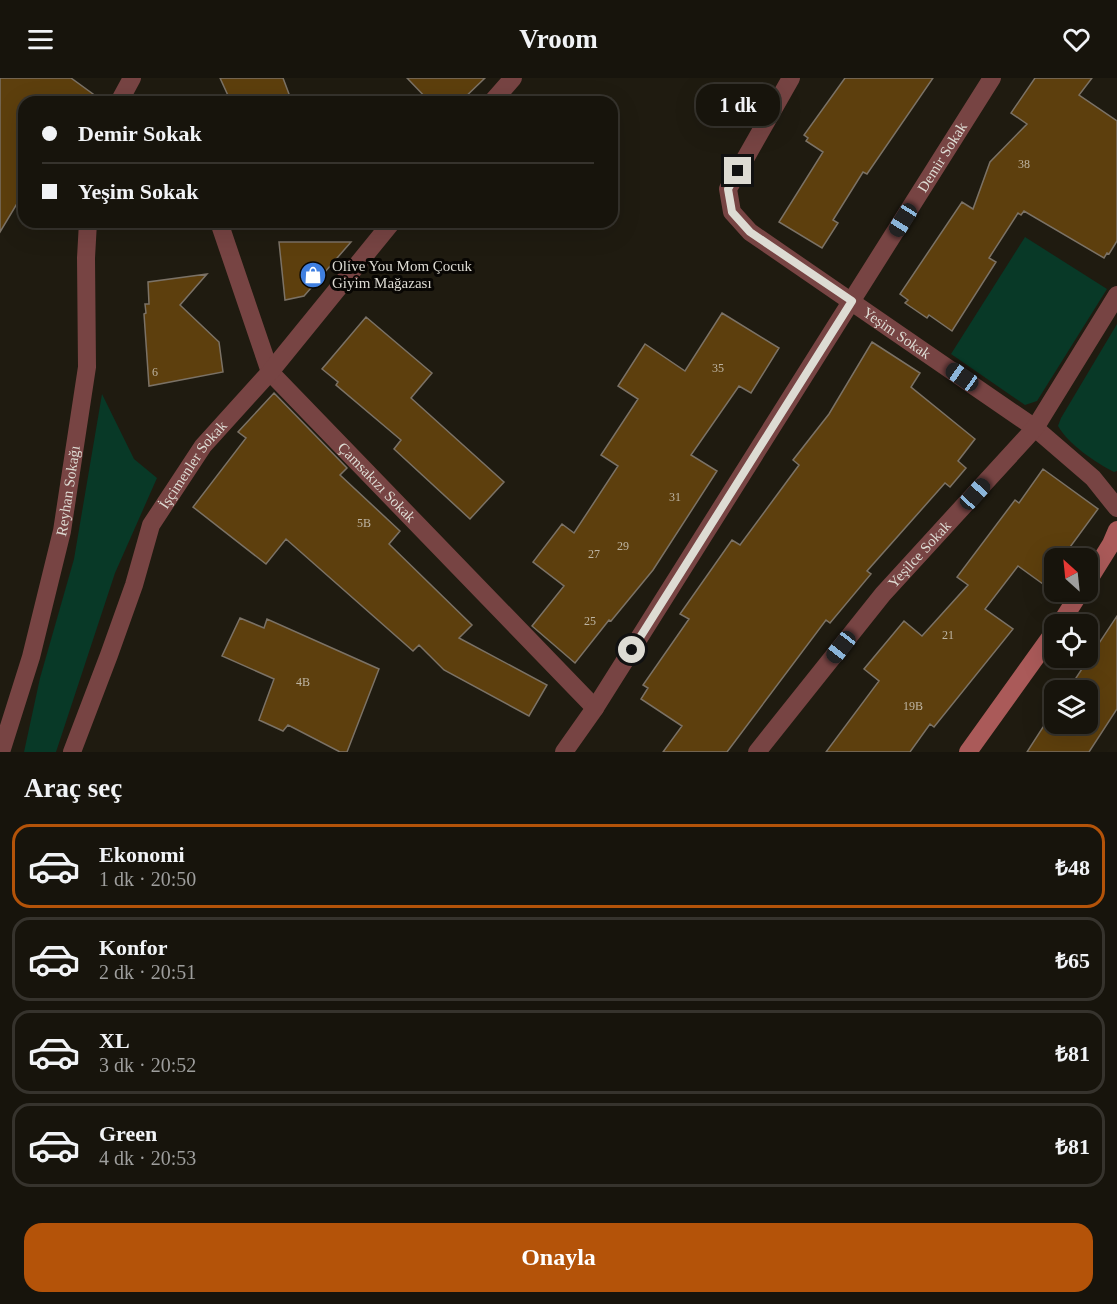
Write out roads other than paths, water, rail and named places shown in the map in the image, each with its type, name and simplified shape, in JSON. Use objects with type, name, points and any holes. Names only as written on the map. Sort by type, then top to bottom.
[{"type":"street","points":[[122,96],[132,78]]},
{"type":"street","points":[[497,96],[513,78]]},
{"type":"street","name":"Yeşim Sokak","points":[[791,78],[728,189],[732,212],[750,232],[1035,428],[1093,478],[1117,508]]},
{"type":"street","name":"Demir Sokak","points":[[564,752],[595,708],[992,78]]},
{"type":"street","name":"Reyhan Sokağı","points":[[1,752],[31,657],[62,531],[87,367],[88,228]]},
{"type":"street","name":"Çamsakızı Sokak","points":[[221,228],[270,372],[595,708]]},
{"type":"street","name":"İşçimenler Sokak","points":[[72,752],[134,585],[151,525],[204,446],[270,372],[387,228]]},
{"type":"street","name":"Yeşilce Sokak","points":[[757,752],[883,594],[1035,428],[1117,295]]},
{"type":"street","points":[[1098,565],[1117,530]]},
{"type":"street","points":[[968,752],[1044,646]]},
{"type":"place","name":"Olive You Mom Çocuk Giyim Mağazası","points":[[313,275]]}]
